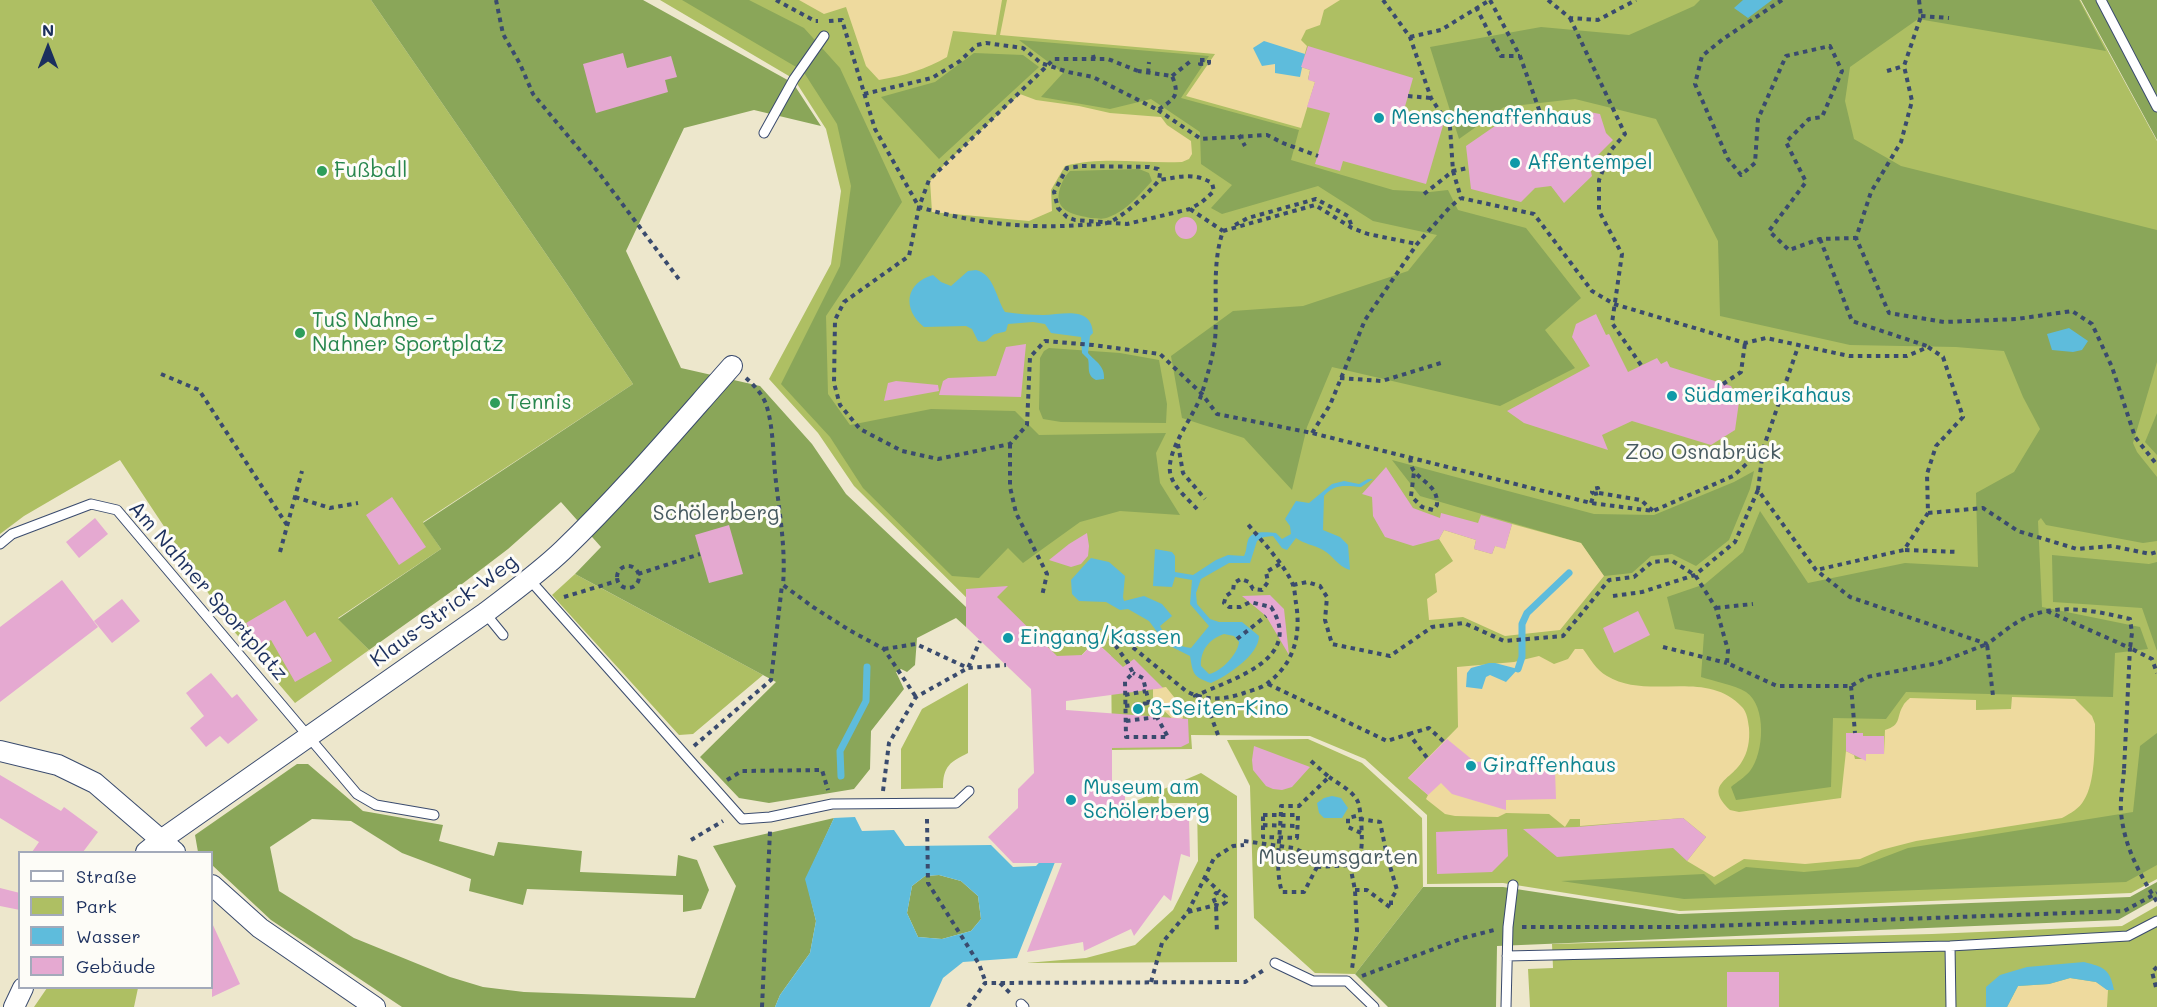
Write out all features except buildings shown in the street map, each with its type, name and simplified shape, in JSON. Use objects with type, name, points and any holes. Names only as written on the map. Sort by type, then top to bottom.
[{"type":"street","name":"Klaus-Strick-Weg","points":[[160,848],[309,736],[485,613],[529,579],[561,552],[605,507],[732,366]]},
{"type":"street","points":[[0,751],[58,765],[95,783],[160,848]]},
{"type":"street","points":[[213,886],[260,928],[375,1007]]},
{"type":"street","points":[[14,1007],[22,989]]},
{"type":"lane","points":[[2102,0],[2157,107]]},
{"type":"lane","points":[[764,133],[794,79],[824,36]]},
{"type":"lane","name":"Am Nahner Sportplatz","points":[[0,544],[12,534],[91,504],[117,510],[357,794],[376,805],[434,814]]},
{"type":"lane","points":[[529,579],[742,819],[770,818],[832,804],[956,803],[969,791]]},
{"type":"lane","points":[[485,613],[503,635]]},
{"type":"lane","points":[[1506,1007],[1508,927],[1513,885]]},
{"type":"lane","points":[[1507,956],[1950,946],[2128,936],[2157,921]]},
{"type":"lane","points":[[1950,946],[1951,1007]]},
{"type":"lane","points":[[1275,963],[1313,981],[1350,980],[1374,1007]]},
{"type":"path","points":[[496,0],[503,34],[533,94],[599,173],[681,282]]},
{"type":"path","points":[[776,0],[815,21],[842,20],[875,129],[919,207],[956,218],[980,222],[1051,227],[1108,223],[1120,216],[1159,180],[1190,175],[1198,176],[1212,183],[1214,192],[1190,209],[1127,224],[1075,220],[1067,217],[1058,208],[1055,199],[1054,192],[1067,168],[1082,166],[1149,167],[1158,169],[1159,180]]},
{"type":"path","points":[[1383,0],[1410,37],[1431,98],[1450,127],[1453,171],[1461,198]]},
{"type":"path","points":[[1410,37],[1441,30],[1490,0],[1520,56],[1542,118]]},
{"type":"path","points":[[1548,0],[1570,18],[1625,134],[1611,150],[1599,180],[1599,212],[1622,254],[1612,323],[1641,365]]},
{"type":"path","points":[[1570,18],[1598,20],[1636,0]]},
{"type":"path","points":[[1782,0],[1723,39],[1702,56],[1695,84],[1728,159],[1741,175],[1755,163],[1758,119],[1786,56],[1830,46],[1842,71],[1822,117],[1809,119],[1786,142],[1806,182],[1769,231],[1789,250],[1820,238],[1856,238]]},
{"type":"path","points":[[1918,0],[1921,16],[1904,66],[1911,101],[1901,142],[1871,192],[1856,238],[1889,313],[1944,322],[2017,319],[2072,312],[2092,324],[2112,367],[2134,437],[2157,465]]},
{"type":"path","points":[[1476,7],[1501,56],[1520,56]]},
{"type":"path","points":[[1921,16],[1949,18]]},
{"type":"path","points":[[864,94],[932,78],[960,61],[980,43],[1023,48],[1041,63],[1093,77],[1158,110],[1201,139],[1267,135],[1318,156]]},
{"type":"path","points":[[1192,60],[1172,76],[1138,71],[1108,59],[1093,57],[1054,59],[929,180],[919,207],[909,256],[844,302],[835,320],[834,383],[840,405],[861,429],[902,451],[938,459],[1010,444],[1027,425],[1030,357],[1045,342],[1093,345],[1160,354],[1202,394],[1217,414],[1312,433],[1591,503],[1653,511],[1733,476],[1763,449]]},
{"type":"path","points":[[1148,73],[1149,62]]},
{"type":"path","points":[[1887,71],[1904,66]]},
{"type":"path","points":[[1158,110],[1174,98],[1175,84],[1172,76]]},
{"type":"path","points":[[1408,96],[1431,98]]},
{"type":"path","points":[[1239,135],[1245,146]]},
{"type":"path","points":[[1424,194],[1453,171],[1468,168]]},
{"type":"path","points":[[1461,198],[1534,214],[1592,291],[1614,304],[1745,343],[1766,338],[1849,356],[1907,356],[1928,347]]},
{"type":"path","points":[[1312,433],[1330,405],[1365,320],[1417,244],[1461,198]]},
{"type":"path","points":[[1197,508],[1173,483],[1170,472],[1172,451],[1202,394],[1215,340],[1216,280],[1223,231],[1248,218],[1316,199],[1348,216],[1352,228]]},
{"type":"path","points":[[1232,227],[1314,205],[1352,228],[1368,234],[1417,244]]},
{"type":"path","points":[[1190,209],[1223,231]]},
{"type":"path","points":[[1820,238],[1852,321],[1928,347],[1943,357],[1963,417],[1936,446],[1926,474],[1928,513],[1904,550]]},
{"type":"path","points":[[1724,384],[1741,372],[1745,343]]},
{"type":"path","points":[[1612,596],[1642,592],[1695,575],[1735,542],[1758,490],[1763,449],[1798,344]]},
{"type":"path","points":[[1340,378],[1382,381],[1444,362]]},
{"type":"path","points":[[160,374],[199,390],[287,525]]},
{"type":"path","points":[[685,754],[771,680],[785,561],[771,434],[766,404],[756,386]]},
{"type":"path","points":[[1178,443],[1183,473],[1205,499]]},
{"type":"path","points":[[1010,444],[1010,488],[1016,513],[1047,574],[1042,596]]},
{"type":"path","points":[[1410,458],[1414,471],[1411,496],[1422,507],[1433,510],[1437,505],[1436,492],[1414,471]]},
{"type":"path","points":[[280,552],[302,471]]},
{"type":"path","points":[[1758,490],[1816,570],[1850,597],[1988,644]]},
{"type":"path","points":[[1591,503],[1597,494],[1641,500],[1653,511]]},
{"type":"path","points":[[295,497],[330,508],[358,503]]},
{"type":"path","points":[[1928,513],[1983,508],[2018,531],[2077,549],[2112,546],[2150,554],[2157,552]]},
{"type":"path","points":[[1119,636],[1195,696],[1232,698],[1268,684],[1282,670],[1292,655],[1295,644],[1298,632],[1293,585],[1280,564],[1246,522]]},
{"type":"path","points":[[1816,570],[1904,550],[1958,552]]},
{"type":"path","points":[[638,574],[700,554]]},
{"type":"path","points":[[1293,585],[1307,582],[1320,586],[1327,597],[1324,620],[1332,644],[1389,656],[1432,627],[1464,623],[1504,641],[1563,636],[1609,580],[1634,577],[1652,562],[1671,560],[1695,575],[1716,608],[1728,650],[1727,663]]},
{"type":"path","points":[[1195,696],[1265,662],[1279,646],[1281,630],[1271,608],[1250,602],[1240,607],[1229,608],[1224,603],[1226,596],[1233,591],[1234,583],[1241,579],[1249,582],[1253,589],[1262,590],[1268,582],[1266,572],[1280,564]]},
{"type":"path","points":[[624,567],[634,568],[638,574],[636,585],[630,588],[622,587],[617,581],[617,574],[624,567]]},
{"type":"path","points":[[549,602],[617,581]]},
{"type":"path","points":[[783,585],[813,608],[884,649],[915,698]]},
{"type":"path","points":[[1716,608],[1753,604]]},
{"type":"path","points":[[1663,647],[1727,663],[1777,686],[1851,686],[1867,677],[1938,663],[1988,644],[2025,618],[2046,611],[2094,610],[2130,619],[2132,633],[2121,810],[2126,842],[2139,874],[2157,902]]},
{"type":"path","points":[[2046,611],[2152,659],[2157,673]]},
{"type":"path","points":[[1236,639],[1266,616]]},
{"type":"path","points":[[1110,638],[1133,673],[1143,678],[1149,703],[1168,737],[1126,737],[1125,681],[1133,673]]},
{"type":"path","points":[[968,668],[980,641]]},
{"type":"path","points":[[1988,644],[1993,696]]},
{"type":"path","points":[[884,649],[916,645],[968,668]]},
{"type":"path","points":[[883,803],[889,743],[915,698],[968,668],[1006,665]]},
{"type":"path","points":[[1268,684],[1387,741],[1429,728],[1444,742]]},
{"type":"path","points":[[1851,686],[1855,733]]},
{"type":"path","points":[[1125,695],[1146,691]]},
{"type":"path","points":[[1195,696],[1211,716],[1218,735]]},
{"type":"path","points":[[1125,706],[1149,703]]},
{"type":"path","points":[[1126,721],[1157,717]]},
{"type":"path","points":[[1409,734],[1428,759]]},
{"type":"path","points":[[1152,982],[1162,943],[1188,912],[1214,858],[1233,846],[1244,843],[1280,844],[1302,852],[1308,862],[1317,867],[1350,865],[1361,852],[1362,823],[1359,819],[1359,804],[1351,792],[1311,761]]},
{"type":"path","points":[[714,787],[742,771],[822,770],[832,804]]},
{"type":"path","points":[[1317,867],[1304,892],[1282,892],[1279,883],[1281,806],[1299,806],[1329,777]]},
{"type":"path","points":[[1263,815],[1281,815],[1298,815],[1298,838],[1263,837],[1263,815]]},
{"type":"path","points":[[1355,890],[1367,890],[1391,908],[1391,899],[1396,890],[1380,822],[1352,816],[1347,823],[1352,829],[1362,833]]},
{"type":"path","points":[[762,1007],[770,818]]},
{"type":"path","points":[[691,840],[723,821]]},
{"type":"path","points":[[1263,825],[1298,826]]},
{"type":"path","points":[[927,839],[928,883],[979,964],[986,983]]},
{"type":"path","points":[[1361,852],[1387,856]]},
{"type":"path","points":[[1350,865],[1355,890],[1357,931],[1350,980],[1463,938],[1508,927],[1683,927],[2124,911],[2157,893]]},
{"type":"path","points":[[1188,912],[1220,906],[1226,902],[1226,897],[1205,878]]},
{"type":"path","points":[[1216,933],[1216,905],[1213,897],[1216,893],[1221,893]]},
{"type":"path","points":[[986,983],[1245,982],[1275,963]]},
{"type":"path","points":[[2157,967],[2152,972],[2157,991]]},
{"type":"path","points":[[968,1007],[986,983]]},
{"type":"green space","name":"TuS Nahne - Nahner Sportplatz","points":[[0,0],[371,0],[633,384],[423,522],[441,549],[338,618],[369,650],[295,703],[232,629],[120,460],[24,516],[0,534]]},
{"type":"green space","name":"Schölerberg","points":[[371,0],[643,0],[793,83],[821,126],[754,110],[684,128],[626,251],[681,368],[760,386],[812,444],[846,494],[966,607],[966,627],[956,618],[917,638],[915,665],[907,672],[901,669],[896,672],[904,689],[871,731],[870,769],[854,789],[769,803],[739,798],[700,757],[776,682],[575,574],[601,547],[561,502],[508,549],[369,650],[338,619],[441,549],[423,523],[633,384]]},
{"type":"green space","name":"Zoo Osnabrück","points":[[660,0],[2080,0],[2157,141],[2157,879],[2131,893],[1680,911],[1503,883],[1427,884],[1427,815],[1365,759],[1310,736],[1191,735],[1192,749],[1112,750],[1111,656],[1095,641],[1080,657],[1056,656],[995,626],[854,486],[818,433],[769,379],[831,264],[841,191],[826,129],[794,79]]},
{"type":"green space","points":[[682,0],[749,0],[804,28],[840,68],[902,202],[826,316],[828,394],[850,425],[931,409],[1015,411],[1039,435],[1166,433],[1156,453],[1160,483],[1180,515],[1120,511],[1080,522],[1023,563],[1008,548],[979,578],[952,576],[863,488],[830,437],[781,384],[840,266],[851,186],[837,124],[803,71]]},
{"type":"green space","points":[[1700,0],[2079,0],[2106,51],[1918,19],[1850,67],[1845,101],[1854,139],[1901,166],[2157,230],[2157,362],[2133,443],[2137,452],[2157,477],[2157,541],[2143,543],[2046,525],[2041,518],[2038,521],[2042,607],[2140,627],[2148,649],[2115,653],[2113,697],[1906,692],[1886,719],[1833,718],[1831,787],[1736,800],[1731,787],[1750,771],[1758,753],[1761,730],[1757,708],[1753,699],[1746,692],[1701,677],[1704,634],[1675,629],[1667,597],[1705,584],[1743,552],[1760,511],[1808,583],[1905,563],[1978,567],[1976,493],[2014,472],[2040,429],[2023,397],[2004,351],[1956,347],[1850,345],[1720,316],[1718,241],[1656,119],[1575,99],[1504,107],[1459,139],[1430,47],[1541,27],[1629,35],[1694,6]]},
{"type":"green space","points":[[2081,0],[2157,0],[2157,140]]},
{"type":"green space","points":[[1019,40],[1209,56],[1181,98],[1299,130],[1291,160],[1393,190],[1430,192],[1448,190],[1458,210],[1526,228],[1581,298],[1545,330],[1575,368],[1500,406],[1332,367],[1307,427],[1292,490],[1244,438],[1182,418],[1171,356],[1233,311],[1303,306],[1408,271],[1437,235],[1373,221],[1318,186],[1222,214],[1211,208],[1232,185],[1201,164],[1200,132],[1151,99],[1110,109],[1041,97],[1063,73]]},
{"type":"green space","points":[[974,53],[1023,55],[1039,67],[939,159],[881,97],[935,82]]},
{"type":"green space","points":[[1139,169],[1149,173],[1152,181],[1132,202],[1115,214],[1104,218],[1091,218],[1068,211],[1060,204],[1060,189],[1064,178],[1070,171]]},
{"type":"green space","points":[[1049,348],[1120,353],[1159,360],[1167,404],[1166,423],[1061,422],[1043,419],[1039,409],[1040,358]]},
{"type":"green space","points":[[2157,413],[2157,455],[2145,442]]},
{"type":"green space","points":[[1392,460],[1594,514],[1654,515],[1734,482],[1754,471],[1750,489],[1729,540],[1696,566],[1672,554],[1651,556],[1632,573],[1604,576],[1581,543],[1420,496]]},
{"type":"green space","points":[[2052,555],[2149,564],[2157,562],[2157,651],[2142,608],[2053,602]]},
{"type":"green space","points":[[575,574],[763,675],[693,734],[679,735],[552,595]]},
{"type":"green space","points":[[968,683],[968,753],[956,759],[946,770],[943,788],[901,789],[901,749],[922,709]]},
{"type":"green space","points":[[2157,733],[2157,865],[2126,882],[1684,899],[1561,881],[1704,874],[1715,885],[1746,867],[1804,872],[1858,867],[1908,848],[2133,812],[2140,746]]},
{"type":"green space","name":"Museumsgarten","points":[[1308,739],[1362,763],[1422,818],[1423,887],[1355,974],[1315,973],[1254,918],[1250,786],[1227,740]]},
{"type":"green space","points":[[297,764],[308,764],[363,811],[443,825],[439,841],[494,856],[498,842],[582,851],[580,872],[676,876],[678,855],[697,860],[709,890],[701,909],[683,912],[683,895],[527,889],[523,905],[469,891],[471,879],[402,853],[351,821],[312,819],[270,847],[279,891],[354,938],[450,977],[483,987],[524,992],[695,998],[736,886],[713,846],[834,818],[806,879],[816,921],[810,953],[780,995],[775,1007],[402,1007],[271,920],[213,866],[213,851],[198,851],[195,835]]},
{"type":"green space","name":"Museumsgarten","points":[[1201,773],[1237,796],[1237,962],[1026,963],[1086,958],[1135,945],[1173,910],[1198,861],[1197,803],[1131,803]]},
{"type":"green space","points":[[939,875],[961,881],[978,896],[981,919],[971,931],[942,939],[918,937],[907,913],[912,886],[925,876]]},
{"type":"green space","points":[[2157,882],[2157,898],[2118,920],[1497,946],[1496,1007],[1388,1007],[1355,974],[1423,887],[1503,887],[1679,914],[2130,897]]},
{"type":"green space","points":[[2157,906],[2157,1007],[1530,1007],[1528,969],[1553,968],[1552,944],[1932,934],[2122,926]]},
{"type":"green space","points":[[46,989],[138,989],[134,1007],[34,1007]]},
{"type":"sand","points":[[799,0],[1002,0],[996,35],[953,31],[947,57],[915,72],[879,80],[866,66],[846,7],[824,14]]},
{"type":"sand","points":[[1007,0],[1340,0],[1324,10],[1320,25],[1306,30],[1301,40],[1307,46],[1301,67],[1310,70],[1308,79],[1315,82],[1301,128],[1186,96],[1215,54],[1000,35]]},
{"type":"sand","points":[[1020,94],[1036,100],[1110,113],[1161,117],[1167,125],[1191,141],[1192,154],[1189,159],[1182,162],[1094,161],[1065,166],[1051,190],[1052,211],[1029,221],[932,212],[930,181]]},
{"type":"sand","points":[[1512,524],[1581,543],[1604,576],[1560,630],[1505,636],[1463,617],[1429,620],[1427,599],[1437,592],[1435,574],[1453,561],[1439,539],[1444,530],[1476,540],[1474,549],[1492,554],[1495,546],[1505,548]]},
{"type":"sand","points":[[1575,649],[1583,649],[1603,673],[1623,683],[1640,686],[1711,689],[1728,695],[1742,707],[1749,728],[1747,751],[1741,763],[1719,789],[1719,795],[1730,810],[1739,812],[1841,798],[1846,751],[1854,755],[1855,759],[1866,759],[1866,754],[1884,754],[1885,730],[1894,726],[1901,710],[1910,698],[1976,700],[1976,710],[2011,709],[2012,697],[2075,699],[2092,716],[2095,724],[2094,764],[2088,793],[2080,806],[2062,818],[1916,841],[1881,850],[1860,859],[1805,864],[1744,859],[1714,877],[1687,861],[1706,837],[1683,818],[1580,826],[1580,819],[1570,819],[1565,827],[1549,814],[1506,813],[1498,817],[1445,814],[1426,799],[1428,795],[1408,778],[1458,727],[1457,667],[1514,662],[1539,656],[1554,664],[1568,659]]},
{"type":"sand","points":[[1166,687],[1182,707],[1183,718],[1177,723],[1153,700],[1153,689]]},
{"type":"sand","points":[[2070,978],[2096,982],[2108,990],[2107,1007],[2007,1007],[2018,986],[2049,984]]},
{"type":"water","points":[[1743,0],[1772,0],[1748,18],[1734,8]]},
{"type":"water","points":[[1264,41],[1305,54],[1300,77],[1275,73],[1275,64],[1262,66],[1253,48]]},
{"type":"water","points":[[968,271],[982,272],[991,281],[1005,312],[1038,315],[1067,313],[1087,318],[1093,333],[1090,336],[1088,353],[1101,367],[1104,379],[1096,380],[1091,376],[1088,359],[1082,353],[1081,337],[1051,333],[1045,324],[1033,322],[1008,324],[1006,331],[994,334],[983,342],[978,341],[972,329],[966,326],[924,327],[917,320],[912,312],[910,297],[917,284],[933,275],[941,282],[951,286]]},
{"type":"water","points":[[2069,328],[2088,341],[2082,350],[2073,352],[2052,350],[2047,334]]},
{"type":"water","points":[[1373,479],[1361,487],[1337,487],[1324,496],[1323,530],[1340,537],[1348,545],[1350,570],[1320,548],[1296,538],[1287,550],[1282,548],[1273,536],[1257,541],[1250,563],[1229,563],[1201,579],[1196,593],[1197,604],[1210,619],[1219,622],[1242,622],[1259,636],[1254,650],[1241,664],[1211,683],[1197,677],[1193,671],[1190,656],[1166,644],[1149,621],[1128,609],[1120,610],[1106,602],[1079,601],[1072,594],[1071,580],[1091,558],[1109,562],[1125,576],[1124,601],[1144,596],[1162,604],[1172,616],[1160,626],[1163,631],[1176,644],[1191,648],[1209,626],[1190,604],[1192,580],[1175,577],[1172,587],[1153,586],[1155,549],[1172,552],[1175,556],[1175,572],[1193,575],[1228,555],[1244,556],[1248,540],[1252,535],[1260,532],[1276,533],[1282,539],[1291,534],[1290,526],[1285,519],[1296,501],[1309,503],[1332,484],[1344,481],[1359,484]],"holes":[[[1224,634],[1234,636],[1239,642],[1232,657],[1219,670],[1209,674],[1201,666],[1206,646]]]},
{"type":"water","points":[[1489,663],[1518,669],[1506,682],[1490,675],[1486,677],[1482,689],[1466,687],[1467,673],[1471,668]]},
{"type":"water","points":[[1332,796],[1341,798],[1348,808],[1342,818],[1324,818],[1319,813],[1317,803]]},
{"type":"water","points":[[855,817],[862,831],[894,830],[905,846],[991,845],[1013,867],[1036,866],[1054,847],[1059,852],[1017,958],[963,962],[943,978],[930,1007],[775,1007],[780,995],[810,953],[816,921],[805,879],[834,818]],"holes":[[[939,875],[961,881],[978,896],[981,919],[971,931],[942,939],[918,937],[907,913],[912,886],[925,876]]]},
{"type":"water","points":[[2084,962],[2105,970],[2114,990],[2107,990],[2096,982],[2070,978],[2049,984],[2018,986],[2007,1007],[1986,1007],[1986,987],[2000,975],[2027,967]]},
{"type":"waterway","points":[[1518,669],[1522,657],[1522,624],[1527,613],[1569,573]]},
{"type":"waterway","points":[[841,776],[840,751],[866,701],[867,667]]},
{"type":"place","name":"Menschenaffenhaus","points":[[1379,118]]},
{"type":"place","name":"Affentempel","points":[[1515,163]]},
{"type":"place","name":"Fußball","points":[[322,171]]},
{"type":"place","name":"TuS Nahne - Nahner Sportplatz","points":[[300,333]]},
{"type":"place","name":"Südamerikahaus","points":[[1672,396]]},
{"type":"place","name":"Tennis","points":[[495,403]]},
{"type":"place","name":"Eingang/Kassen","points":[[1008,638]]},
{"type":"place","name":"3-Seiten-Kino","points":[[1138,709]]},
{"type":"place","name":"Giraffenhaus","points":[[1471,766]]},
{"type":"place","name":"Museum am Schölerberg","points":[[1071,800]]}]
